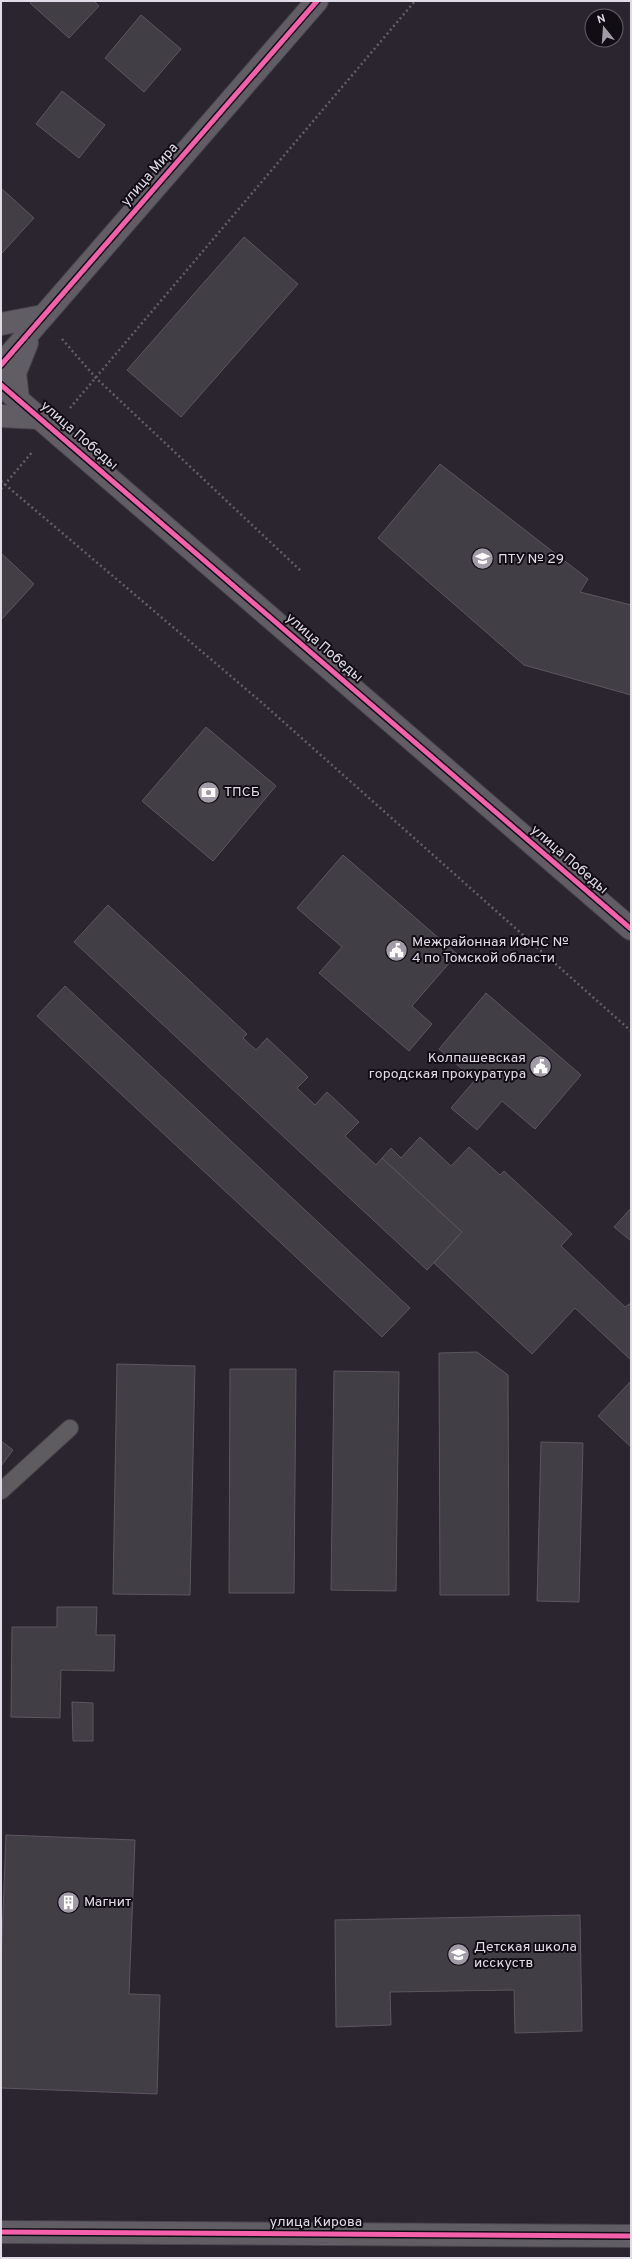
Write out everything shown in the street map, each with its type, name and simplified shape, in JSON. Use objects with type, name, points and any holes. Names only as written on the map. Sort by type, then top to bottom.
[{"type":"street","name":"улица Мира","points":[[1,365],[318,1]]},
{"type":"street","points":[[1,324],[38,322],[15,374],[18,399]]},
{"type":"street","name":"улица Победы","points":[[1,385],[631,929]]},
{"type":"street","points":[[1,416],[46,424]]},
{"type":"street","name":"улица Кирова","points":[[1,2232],[631,2236]]},
{"type":"lane","points":[[1,1491],[70,1428]]},
{"type":"path","points":[[1,489],[46,424],[96,378],[415,1]]},
{"type":"path","points":[[38,322],[301,571]]},
{"type":"path","points":[[1,481],[260,701],[631,1031]]},
{"type":"building","points":[[32,1],[94,1],[99,6],[69,38],[30,3]]},
{"type":"building","points":[[141,15],[181,49],[144,92],[105,58]]},
{"type":"building","points":[[62,91],[105,125],[79,158],[36,124]]},
{"type":"building","points":[[1,188],[34,218],[2,253],[1,252]]},
{"type":"building","points":[[244,237],[298,284],[181,417],[127,370]]},
{"type":"building","name":"ПТУ № 29","points":[[440,464],[588,579],[580,592],[631,605],[631,695],[524,665],[378,538]]},
{"type":"building","points":[[1,553],[34,584],[1,620]]},
{"type":"building","points":[[206,727],[276,786],[213,861],[142,801]]},
{"type":"building","name":"Межрайонная ИФНС № 4 по Томской области","points":[[343,855],[457,954],[412,1006],[432,1024],[409,1051],[319,973],[342,947],[297,908]]},
{"type":"building","points":[[108,905],[247,1034],[243,1038],[256,1050],[267,1038],[308,1077],[297,1088],[315,1105],[327,1092],[359,1122],[345,1136],[376,1165],[382,1158],[462,1232],[427,1270],[74,942]]},
{"type":"building","points":[[65,986],[410,1308],[382,1337],[37,1016]]},
{"type":"building","points":[[486,993],[581,1075],[535,1129],[502,1101],[477,1130],[451,1108],[475,1080],[439,1049]]},
{"type":"building","points":[[420,1137],[451,1166],[469,1147],[500,1175],[504,1171],[572,1234],[561,1246],[625,1307],[631,1303],[631,1360],[575,1308],[532,1354],[434,1263],[462,1232],[382,1158],[391,1148],[401,1158]]},
{"type":"building","points":[[631,1208],[631,1241],[614,1227]]},
{"type":"building","points":[[477,1352],[508,1375],[509,1595],[440,1595],[439,1353]]},
{"type":"building","points":[[117,1364],[195,1366],[190,1595],[113,1594]]},
{"type":"building","points":[[230,1369],[296,1369],[294,1593],[229,1593]]},
{"type":"building","points":[[334,1371],[399,1372],[396,1591],[331,1590]]},
{"type":"building","points":[[631,1381],[631,1447],[598,1416]]},
{"type":"building","points":[[1,1441],[13,1450],[1,1466]]},
{"type":"building","points":[[541,1442],[583,1443],[579,1602],[537,1601]]},
{"type":"building","points":[[57,1607],[97,1607],[96,1635],[115,1635],[114,1671],[61,1670],[60,1718],[11,1717],[12,1627],[57,1627]]},
{"type":"building","points":[[72,1702],[93,1703],[93,1741],[73,1741]]},
{"type":"building","name":"Магнит","points":[[6,1835],[135,1840],[129,1994],[160,1995],[157,2094],[1,2088],[1,1965]]},
{"type":"building","name":"Детская школа исскуств","points":[[580,1915],[582,2031],[515,2033],[514,1990],[390,1992],[391,2025],[336,2027],[335,1920]]},
{"type":"cycle path","points":[[1,365],[317,1]]},
{"type":"cycle path","points":[[1,385],[631,929]]},
{"type":"cycle path","points":[[1,2232],[631,2236]]},
{"type":"place","name":"ПТУ № 29","points":[[482,559]]},
{"type":"place","name":"ТПСБ","points":[[208,792]]},
{"type":"place","name":"Межрайонная ИФНС № 4 по Томской области","points":[[396,950]]},
{"type":"place","name":"Колпашевская городская прокуратура","points":[[541,1066]]},
{"type":"place","name":"Магнит","points":[[68,1902]]},
{"type":"place","name":"Детская школа исскуств","points":[[458,1955]]}]
